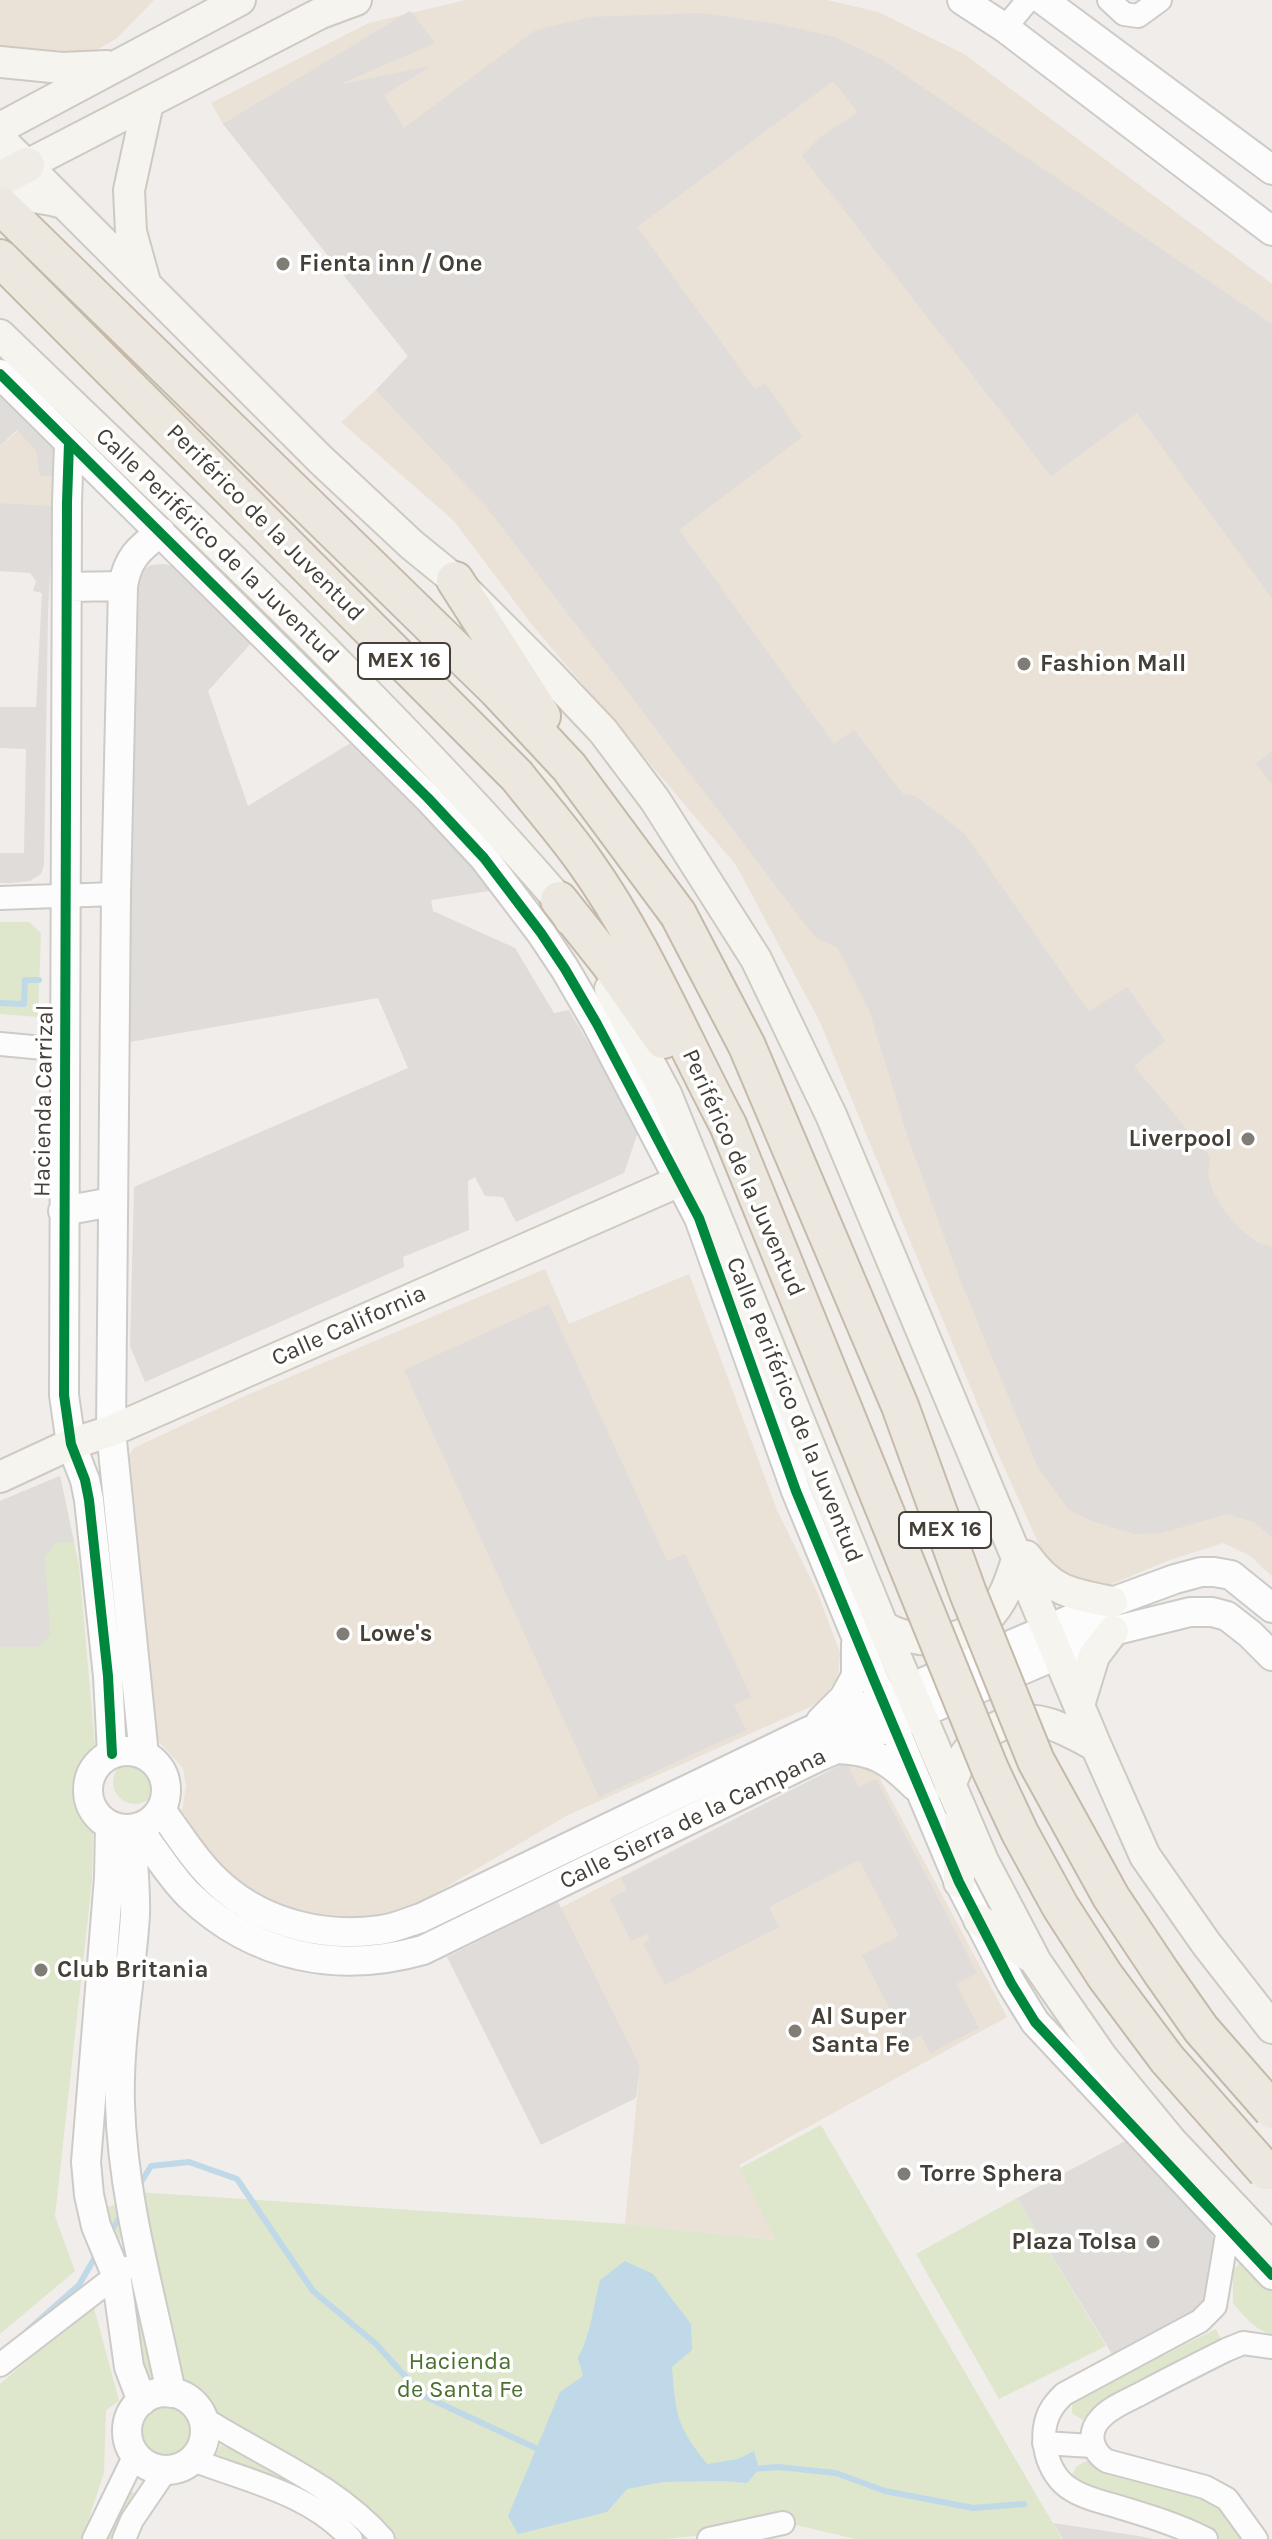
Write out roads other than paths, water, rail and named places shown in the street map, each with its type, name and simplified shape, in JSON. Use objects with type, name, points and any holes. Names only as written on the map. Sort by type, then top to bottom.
[{"type":"highway","name":"Periférico de la Juventud","points":[[8,188],[569,767],[678,914],[747,1046],[900,1406],[968,1593],[1036,1761],[1111,1897],[1136,1935],[1201,2029],[1272,2110]]},
{"type":"highway","name":"Periférico de la Juventud","points":[[0,258],[517,776],[585,862],[644,959],[724,1119],[984,1755],[1020,1833],[1060,1906],[1105,1976],[1167,2059],[1269,2173]]},
{"type":"highway","points":[[455,580],[550,727],[569,767]]},
{"type":"highway","points":[[559,900],[724,1119]]},
{"type":"main road","points":[[0,128],[240,0]]},
{"type":"main road","points":[[8,188],[148,103],[321,13],[356,0]]},
{"type":"main road","points":[[0,62],[62,68],[117,65]]},
{"type":"main road","points":[[145,284],[131,232],[129,190],[148,103]]},
{"type":"main road","points":[[0,139],[8,188]]},
{"type":"main road","points":[[8,188],[63,203],[321,460],[412,545],[455,580],[603,731],[655,800],[756,959],[831,1115],[1145,1856],[1205,1942],[1272,2028]]},
{"type":"main road","name":"Calle Periférico de la Juventud","points":[[0,335],[330,655],[475,805],[559,900],[666,1094],[689,1176],[869,1631],[944,1796],[983,1861],[1036,1962],[1122,2081],[1172,2142],[1272,2248]]},
{"type":"main road","points":[[0,363],[43,376]]},
{"type":"main road","name":"Calle California","points":[[0,1477],[689,1176]]},
{"type":"main road","points":[[1003,1523],[1049,1583],[1112,1616],[1094,1656],[1079,1705]]},
{"type":"main road","points":[[869,1631],[920,1641],[940,1641],[959,1636],[991,1614],[1003,1597],[1018,1557]]},
{"type":"main road","points":[[959,1882],[944,1796],[956,1766],[969,1747],[985,1733],[1005,1724],[1027,1720],[1049,1723],[1096,1746]]},
{"type":"main road","points":[[979,1920],[1036,1962]]},
{"type":"street","points":[[1005,28],[1028,0]]},
{"type":"street","points":[[1043,0],[1272,170]]},
{"type":"street","points":[[1109,0],[1124,14],[1138,16],[1160,0]]},
{"type":"street","points":[[975,3],[1272,231]]},
{"type":"street","points":[[0,374],[417,787],[484,858],[541,933],[581,994],[689,1176]]},
{"type":"street","name":"Hacienda Carrizal","points":[[69,443],[64,1395],[71,1444],[89,1500],[108,1676],[112,1754]]},
{"type":"street","points":[[144,1755],[111,1431],[116,894],[123,586],[128,563],[136,552],[161,532]]},
{"type":"street","points":[[68,587],[123,586]]},
{"type":"street","points":[[0,898],[116,894]]},
{"type":"street","points":[[0,1044],[65,1050]]},
{"type":"street","points":[[63,1211],[112,1202]]},
{"type":"street","name":"Calle Sierra de la Campana","points":[[126,1828],[219,1921],[247,1937],[312,1959],[377,1961],[423,1950],[494,1916],[739,1781],[807,1732],[901,1706],[1112,1616],[1175,1579],[1201,1572],[1231,1575],[1272,1608]]},
{"type":"street","name":"Calle Sierra de la Campana","points":[[1112,1616],[1212,1612],[1227,1616],[1272,1656]]},
{"type":"street","points":[[807,1732],[832,1713],[856,1676],[869,1631]]},
{"type":"street","name":"Calle Sierra de la Campana","points":[[161,1810],[194,1857],[223,1887],[256,1911],[301,1927],[338,1933],[383,1930],[421,1918],[739,1781],[836,1749],[901,1706]]},
{"type":"street","points":[[836,1749],[859,1750],[882,1758],[944,1796],[959,1882],[1011,1983],[1035,2022],[1272,2275]]},
{"type":"street","points":[[133,1752],[144,1755],[155,1762],[163,1773],[167,1785],[166,1798],[155,1818],[126,1828],[92,1808],[88,1796],[93,1771],[112,1754],[133,1752]]},
{"type":"street","points":[[126,1828],[135,1913],[124,2018],[120,2104],[131,2217],[151,2293],[171,2393]]},
{"type":"street","points":[[126,1828],[109,1878],[86,2162],[96,2226],[116,2274],[129,2367],[142,2401]]},
{"type":"street","points":[[135,1913],[145,1898],[157,1888],[182,1887]]},
{"type":"street","points":[[479,1891],[494,1916]]},
{"type":"street","points":[[89,2195],[128,2189]]},
{"type":"street","points":[[1206,2539],[1187,2529],[1069,2489],[1056,2474],[1044,2443],[1051,2408],[1064,2394],[1200,2321],[1215,2306],[1228,2229]]},
{"type":"street","points":[[0,2365],[116,2274],[141,2260]]},
{"type":"street","points":[[1256,2539],[1227,2499],[1205,2487],[1107,2461],[1092,2446],[1093,2433],[1099,2420],[1123,2403],[1235,2346],[1243,2343],[1272,2347]]},
{"type":"street","points":[[351,2539],[315,2510],[278,2489],[180,2465],[149,2466],[135,2455],[129,2441],[127,2426],[132,2412],[142,2401],[161,2392],[180,2395],[195,2405],[203,2418],[332,2493],[363,2516],[383,2539]]},
{"type":"street","points":[[124,2539],[132,2520],[204,2441],[203,2418]]},
{"type":"street","points":[[1044,2443],[1092,2446]]},
{"type":"street","points":[[94,2539],[135,2455]]},
{"type":"street","points":[[709,2539],[783,2523]]},
{"type":"water","points":[[625,2261],[653,2274],[691,2324],[692,2350],[672,2367],[679,2419],[689,2439],[707,2464],[738,2459],[754,2451],[759,2469],[747,2483],[663,2482],[627,2489],[607,2512],[518,2534],[508,2516],[560,2392],[583,2376],[578,2358],[589,2330],[600,2280]]},
{"type":"waterway","points":[[0,1003],[24,1004],[25,980],[39,980]]},
{"type":"waterway","points":[[138,2187],[151,2166],[189,2162],[237,2179],[313,2291],[376,2344],[422,2395],[542,2451]]},
{"type":"waterway","points":[[109,2235],[122,2213]]},
{"type":"waterway","points":[[27,2331],[79,2285],[97,2254]]},
{"type":"waterway","points":[[753,2469],[778,2467],[836,2473],[885,2491],[973,2508],[1024,2504]]},
{"type":"place","name":"Fienta inn / One","points":[[283,264]]},
{"type":"place","name":"Fashion Mall","points":[[1024,664]]},
{"type":"place","name":"Liverpool","points":[[1248,1139]]},
{"type":"place","name":"Lowe's","points":[[343,1634]]},
{"type":"place","name":"Club Britania","points":[[41,1970]]},
{"type":"place","name":"Al Super Santa Fe","points":[[795,2031]]},
{"type":"place","name":"Torre Sphera","points":[[904,2174]]},
{"type":"place","name":"Plaza Tolsa","points":[[1153,2242]]},
{"type":"park label","name":"Hacienda de Santa Fe","points":[[460,2376]]}]
